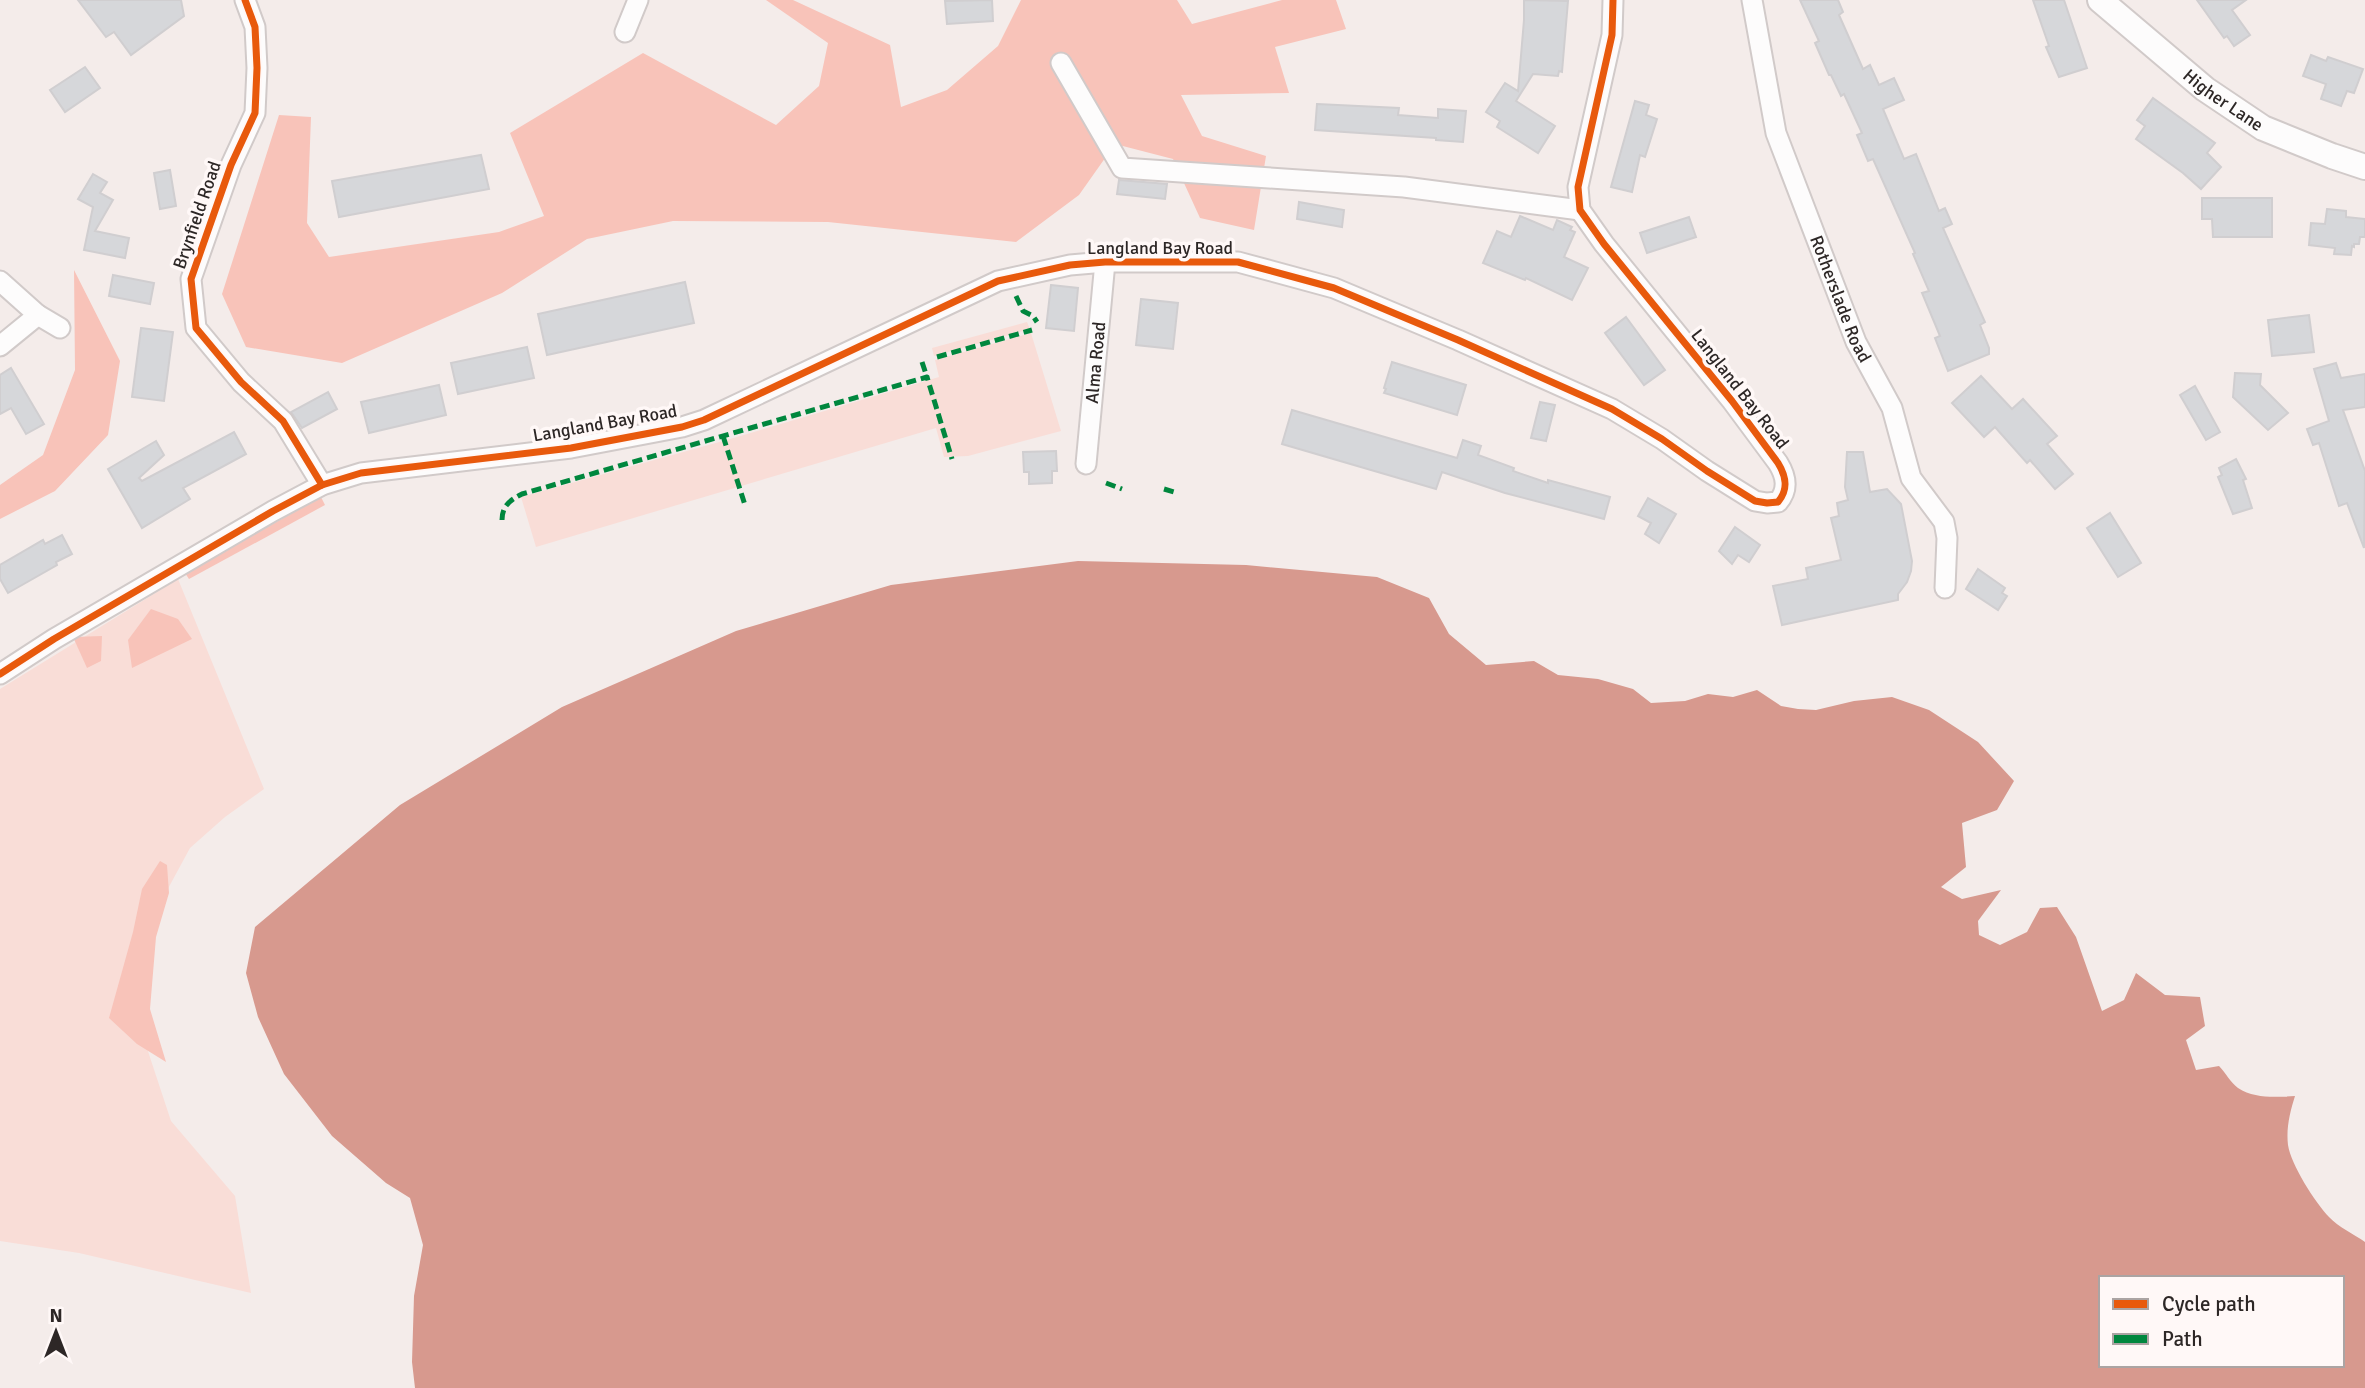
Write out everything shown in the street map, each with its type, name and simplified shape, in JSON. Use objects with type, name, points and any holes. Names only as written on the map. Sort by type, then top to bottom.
[{"type":"street","name":"Brynfield Road","points":[[245,0],[255,27],[255,113],[231,165],[191,279],[195,328],[242,382],[283,421],[322,485]]},
{"type":"street","points":[[625,32],[638,0]]},
{"type":"street","points":[[1061,63],[1122,167],[1404,187],[1580,210],[1578,187],[1612,36],[1613,0]]},
{"type":"street","name":"Rotherslade Road","points":[[1752,0],[1776,133],[1856,342],[1892,408],[1911,478],[1944,523],[1947,538],[1945,588]]},
{"type":"street","name":"Higher Lane","points":[[2100,0],[2205,89],[2263,128],[2365,167]]},
{"type":"street","name":"Langland Bay Road","points":[[0,674],[54,639],[322,485],[361,472],[571,447],[682,427],[704,420],[998,281],[1070,265],[1105,262],[1238,262],[1334,288],[1612,409],[1755,501],[1778,502],[1786,485],[1778,463],[1580,210]]},
{"type":"street","name":"Alma Road","points":[[1086,464],[1105,262]]},
{"type":"street","points":[[0,281],[38,315],[60,328]]},
{"type":"street","points":[[0,346],[38,315]]},
{"type":"shaded area","points":[[766,0],[793,0],[890,45],[901,107],[947,90],[998,46],[1021,0],[1177,0],[1192,24],[1282,0],[1336,0],[1346,29],[1275,47],[1289,93],[1181,95],[1202,136],[1266,156],[1254,230],[1200,218],[1173,159],[1115,144],[1079,195],[1016,242],[828,222],[673,221],[587,239],[502,293],[342,363],[246,347],[222,294],[279,115],[311,117],[307,223],[329,257],[499,232],[544,216],[510,133],[643,53],[776,125],[819,86],[828,43]]},
{"type":"shaded area","points":[[74,270],[120,361],[108,435],[55,491],[0,519],[0,485],[43,455],[75,370]]},
{"type":"shaded area","points":[[1027,322],[1030,329],[934,356],[932,348]]},
{"type":"shaded area","points":[[1031,333],[1061,431],[968,456],[944,457],[936,428],[536,547],[521,497],[939,377],[935,360]]},
{"type":"shaded area","points":[[321,497],[325,505],[189,579],[185,573]]},
{"type":"shaded area","points":[[1078,561],[1246,565],[1377,577],[1429,598],[1449,634],[1486,665],[1534,661],[1558,675],[1598,679],[1633,689],[1651,703],[1685,701],[1708,694],[1733,697],[1757,690],[1781,706],[1798,709],[1816,710],[1854,701],[1892,697],[1929,710],[1978,742],[2014,781],[1997,810],[1962,823],[1966,867],[1941,887],[1962,899],[2001,890],[1978,921],[1979,935],[2000,945],[2027,932],[2040,908],[2057,907],[2076,937],[2102,1011],[2124,1000],[2136,973],[2165,995],[2200,997],[2205,1026],[2186,1040],[2196,1070],[2219,1066],[2235,1086],[2245,1092],[2266,1097],[2295,1096],[2288,1132],[2288,1145],[2294,1163],[2329,1217],[2365,1242],[2365,1388],[415,1388],[412,1362],[414,1296],[423,1245],[410,1198],[386,1183],[332,1136],[284,1074],[258,1017],[246,973],[255,927],[400,805],[562,707],[736,631],[891,585]]},
{"type":"shaded area","points":[[178,579],[264,789],[225,817],[190,848],[145,931],[138,1021],[171,1121],[235,1196],[251,1293],[79,1253],[0,1241],[0,689]]},
{"type":"shaded area","points":[[151,609],[178,619],[192,639],[132,668],[128,640]]},
{"type":"shaded area","points":[[102,636],[101,661],[87,668],[73,637]]},
{"type":"shaded area","points":[[160,861],[167,865],[169,893],[156,937],[150,1009],[166,1062],[137,1044],[109,1018],[142,889]]},
{"type":"building","points":[[78,0],[181,0],[184,16],[131,55],[114,32],[106,37]]},
{"type":"building","points":[[992,0],[993,21],[947,24],[945,1]]},
{"type":"building","points":[[1524,0],[1568,1],[1562,72],[1559,71],[1558,76],[1533,74],[1516,101],[1555,126],[1538,153],[1497,127],[1500,121],[1486,112],[1505,83],[1518,91]]},
{"type":"building","points":[[1800,0],[1838,0],[1843,12],[1839,15],[1863,69],[1870,65],[1879,85],[1894,78],[1904,100],[1883,109],[1904,159],[1916,154],[1939,211],[1945,208],[1952,224],[1943,228],[1985,322],[1980,325],[1989,354],[1948,371],[1935,338],[1940,336],[1922,293],[1929,291],[1913,254],[1915,253],[1873,159],[1868,161],[1857,135],[1862,133],[1844,94],[1841,96],[1829,75],[1815,43],[1819,41]]},
{"type":"building","points":[[2033,0],[2064,0],[2087,68],[2059,77],[2046,47],[2049,46]]},
{"type":"building","points":[[2197,0],[2246,0],[2232,10],[2250,35],[2234,46],[2227,36],[2224,38]]},
{"type":"building","points":[[2311,55],[2326,61],[2328,57],[2363,69],[2354,93],[2347,91],[2341,106],[2321,99],[2326,84],[2303,76]]},
{"type":"building","points":[[85,67],[100,88],[65,112],[50,90]]},
{"type":"building","points":[[2153,98],[2215,143],[2207,153],[2221,167],[2201,189],[2136,139],[2145,126],[2137,120]]},
{"type":"building","points":[[1635,101],[1649,105],[1646,115],[1657,119],[1645,157],[1640,155],[1632,192],[1611,187]]},
{"type":"building","points":[[1317,104],[1399,108],[1398,115],[1438,118],[1438,109],[1466,111],[1463,142],[1315,130]]},
{"type":"building","points":[[481,155],[489,189],[339,217],[332,181]]},
{"type":"building","points":[[170,170],[176,206],[160,209],[154,173]]},
{"type":"building","points":[[93,174],[107,182],[100,193],[113,200],[95,231],[129,238],[125,258],[84,250],[93,207],[78,199]]},
{"type":"building","points":[[1119,180],[1167,184],[1165,199],[1117,194]]},
{"type":"building","points":[[2202,198],[2272,198],[2272,237],[2213,237],[2212,219],[2202,219]]},
{"type":"building","points":[[1299,202],[1344,210],[1342,227],[1297,219]]},
{"type":"building","points":[[2327,209],[2346,211],[2346,217],[2365,219],[2365,237],[2360,237],[2359,244],[2352,246],[2351,255],[2334,254],[2335,248],[2309,245],[2311,223],[2325,224]]},
{"type":"building","points":[[1520,216],[1553,230],[1557,220],[1572,227],[1570,230],[1575,232],[1564,257],[1588,268],[1572,300],[1526,278],[1525,280],[1483,263],[1497,231],[1511,237]]},
{"type":"building","points":[[1689,217],[1696,237],[1647,253],[1640,233]]},
{"type":"building","points":[[113,275],[154,283],[150,304],[109,296]]},
{"type":"building","points":[[685,282],[694,323],[547,355],[538,314]]},
{"type":"building","points":[[1051,285],[1078,288],[1074,331],[1046,328]]},
{"type":"building","points":[[1141,299],[1178,303],[1173,349],[1136,345]]},
{"type":"building","points":[[2309,315],[2314,352],[2272,356],[2268,320]]},
{"type":"building","points":[[1626,317],[1665,370],[1644,385],[1605,333]]},
{"type":"building","points":[[141,328],[173,332],[164,401],[132,397]]},
{"type":"building","points":[[527,347],[534,378],[458,394],[451,363]]},
{"type":"building","points":[[1392,362],[1466,385],[1457,415],[1384,393]]},
{"type":"building","points":[[2336,363],[2341,378],[2365,374],[2365,407],[2343,410],[2365,471],[2364,548],[2347,503],[2339,506],[2319,443],[2313,445],[2307,429],[2329,421],[2314,369]]},
{"type":"building","points":[[11,368],[44,424],[26,434],[11,408],[0,414],[0,375]]},
{"type":"building","points":[[2235,373],[2261,374],[2260,385],[2288,413],[2268,430],[2233,397]]},
{"type":"building","points":[[1981,376],[2012,409],[2023,399],[2057,436],[2047,444],[2073,474],[2055,489],[2030,460],[2027,463],[1995,427],[1984,437],[1952,403]]},
{"type":"building","points":[[439,385],[446,415],[369,433],[361,402]]},
{"type":"building","points":[[2195,386],[2220,432],[2206,440],[2180,395]]},
{"type":"building","points":[[328,392],[337,409],[302,428],[291,412]]},
{"type":"building","points":[[1540,402],[1555,405],[1546,441],[1531,438]]},
{"type":"building","points":[[1292,410],[1457,458],[1463,440],[1481,446],[1478,455],[1514,468],[1513,471],[1548,483],[1548,480],[1610,497],[1604,519],[1505,493],[1442,472],[1436,489],[1282,444]]},
{"type":"building","points":[[234,432],[246,454],[183,488],[190,499],[142,528],[108,469],[156,441],[164,455],[139,478],[142,481]]},
{"type":"building","points":[[1056,451],[1057,471],[1052,471],[1052,483],[1029,484],[1029,472],[1024,472],[1023,452]]},
{"type":"building","points":[[1847,452],[1863,452],[1870,492],[1887,489],[1901,504],[1912,561],[1907,582],[1898,594],[1898,600],[1782,625],[1773,586],[1808,579],[1806,568],[1841,560],[1831,518],[1839,516],[1837,503],[1848,500],[1845,487]]},
{"type":"building","points":[[2236,459],[2246,479],[2243,480],[2252,508],[2233,514],[2218,477],[2222,475],[2219,468]]},
{"type":"building","points":[[1648,498],[1676,514],[1659,543],[1645,534],[1651,523],[1638,516]]},
{"type":"building","points":[[2110,513],[2141,563],[2118,577],[2087,528]]},
{"type":"building","points":[[1735,527],[1760,545],[1749,562],[1738,555],[1732,564],[1719,551]]},
{"type":"building","points":[[62,535],[72,554],[8,593],[0,579],[0,565],[43,540],[45,544]]},
{"type":"building","points":[[1978,569],[2005,588],[2002,593],[2007,596],[1998,610],[1966,589]]},
{"type":"marked path","points":[[1016,296],[1023,311],[1033,316],[1037,322]]},
{"type":"marked path","points":[[937,357],[1032,330]]},
{"type":"marked path","points":[[922,362],[927,377]]},
{"type":"marked path","points":[[502,520],[503,511],[508,504],[522,494],[927,377],[952,459]]},
{"type":"marked path","points":[[723,436],[745,505]]},
{"type":"marked path","points":[[1106,483],[1122,489]]},
{"type":"marked path","points":[[1164,489],[1174,492]]},
{"type":"cycle path","points":[[245,0],[255,27],[255,113],[231,165],[191,279],[196,328],[241,382],[283,421],[322,485]]},
{"type":"cycle path","points":[[0,674],[54,639],[322,485],[361,473],[571,448],[682,427],[704,420],[998,281],[1070,265],[1105,262],[1238,262],[1334,288],[1612,409],[1755,501],[1778,502],[1784,492],[1785,482],[1778,463],[1580,210],[1578,187],[1612,35],[1613,0]]}]
